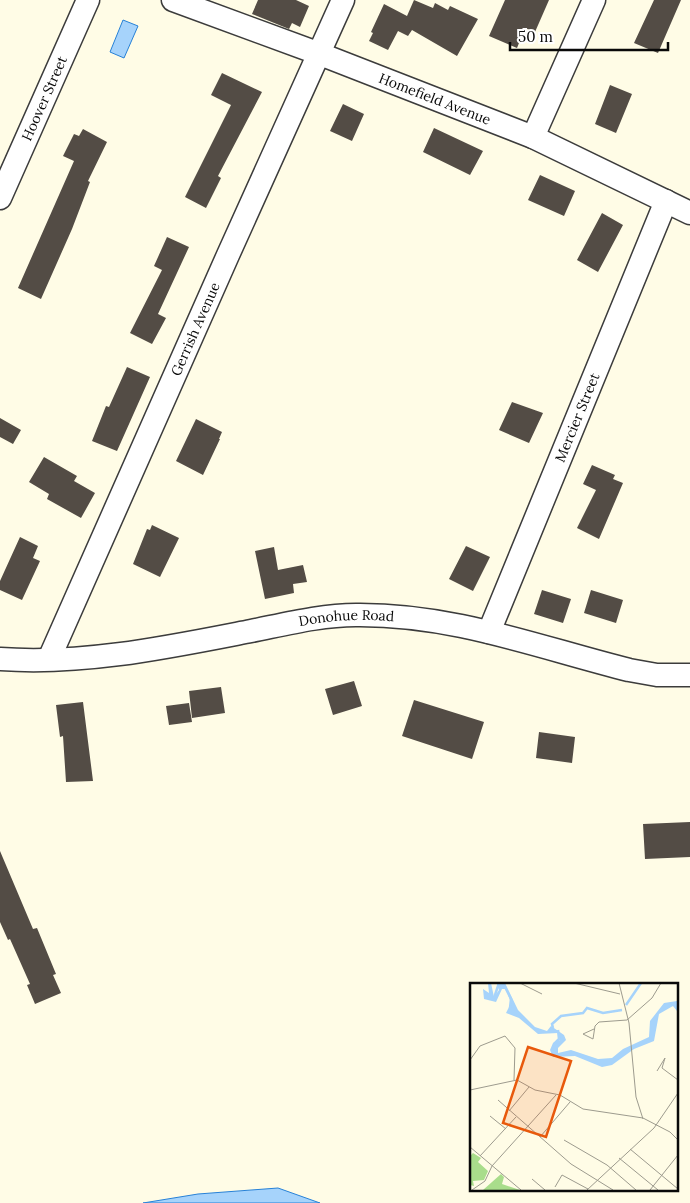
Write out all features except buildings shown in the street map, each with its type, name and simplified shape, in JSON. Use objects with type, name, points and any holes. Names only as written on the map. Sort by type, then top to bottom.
[{"type":"street","name":"Hoover Street","points":[[0,198],[88,0]]},
{"type":"street","name":"Homefield Avenue","points":[[173,0],[320,54],[532,137],[690,213]]},
{"type":"street","name":"Gerrish Avenue","points":[[50,659],[343,0]]},
{"type":"street","points":[[532,137],[594,0]]},
{"type":"street","name":"Mercier Street","points":[[489,632],[666,201]]},
{"type":"street","name":"Donohue Road","points":[[0,659],[50,659],[122,654],[296,622],[355,615],[408,616],[461,624],[629,670],[657,675],[690,675]]},
{"type":"water","points":[[123,20],[138,26],[124,58],[110,52]]},
{"type":"water","points":[[278,1188],[320,1203],[143,1203],[198,1194]]}]
